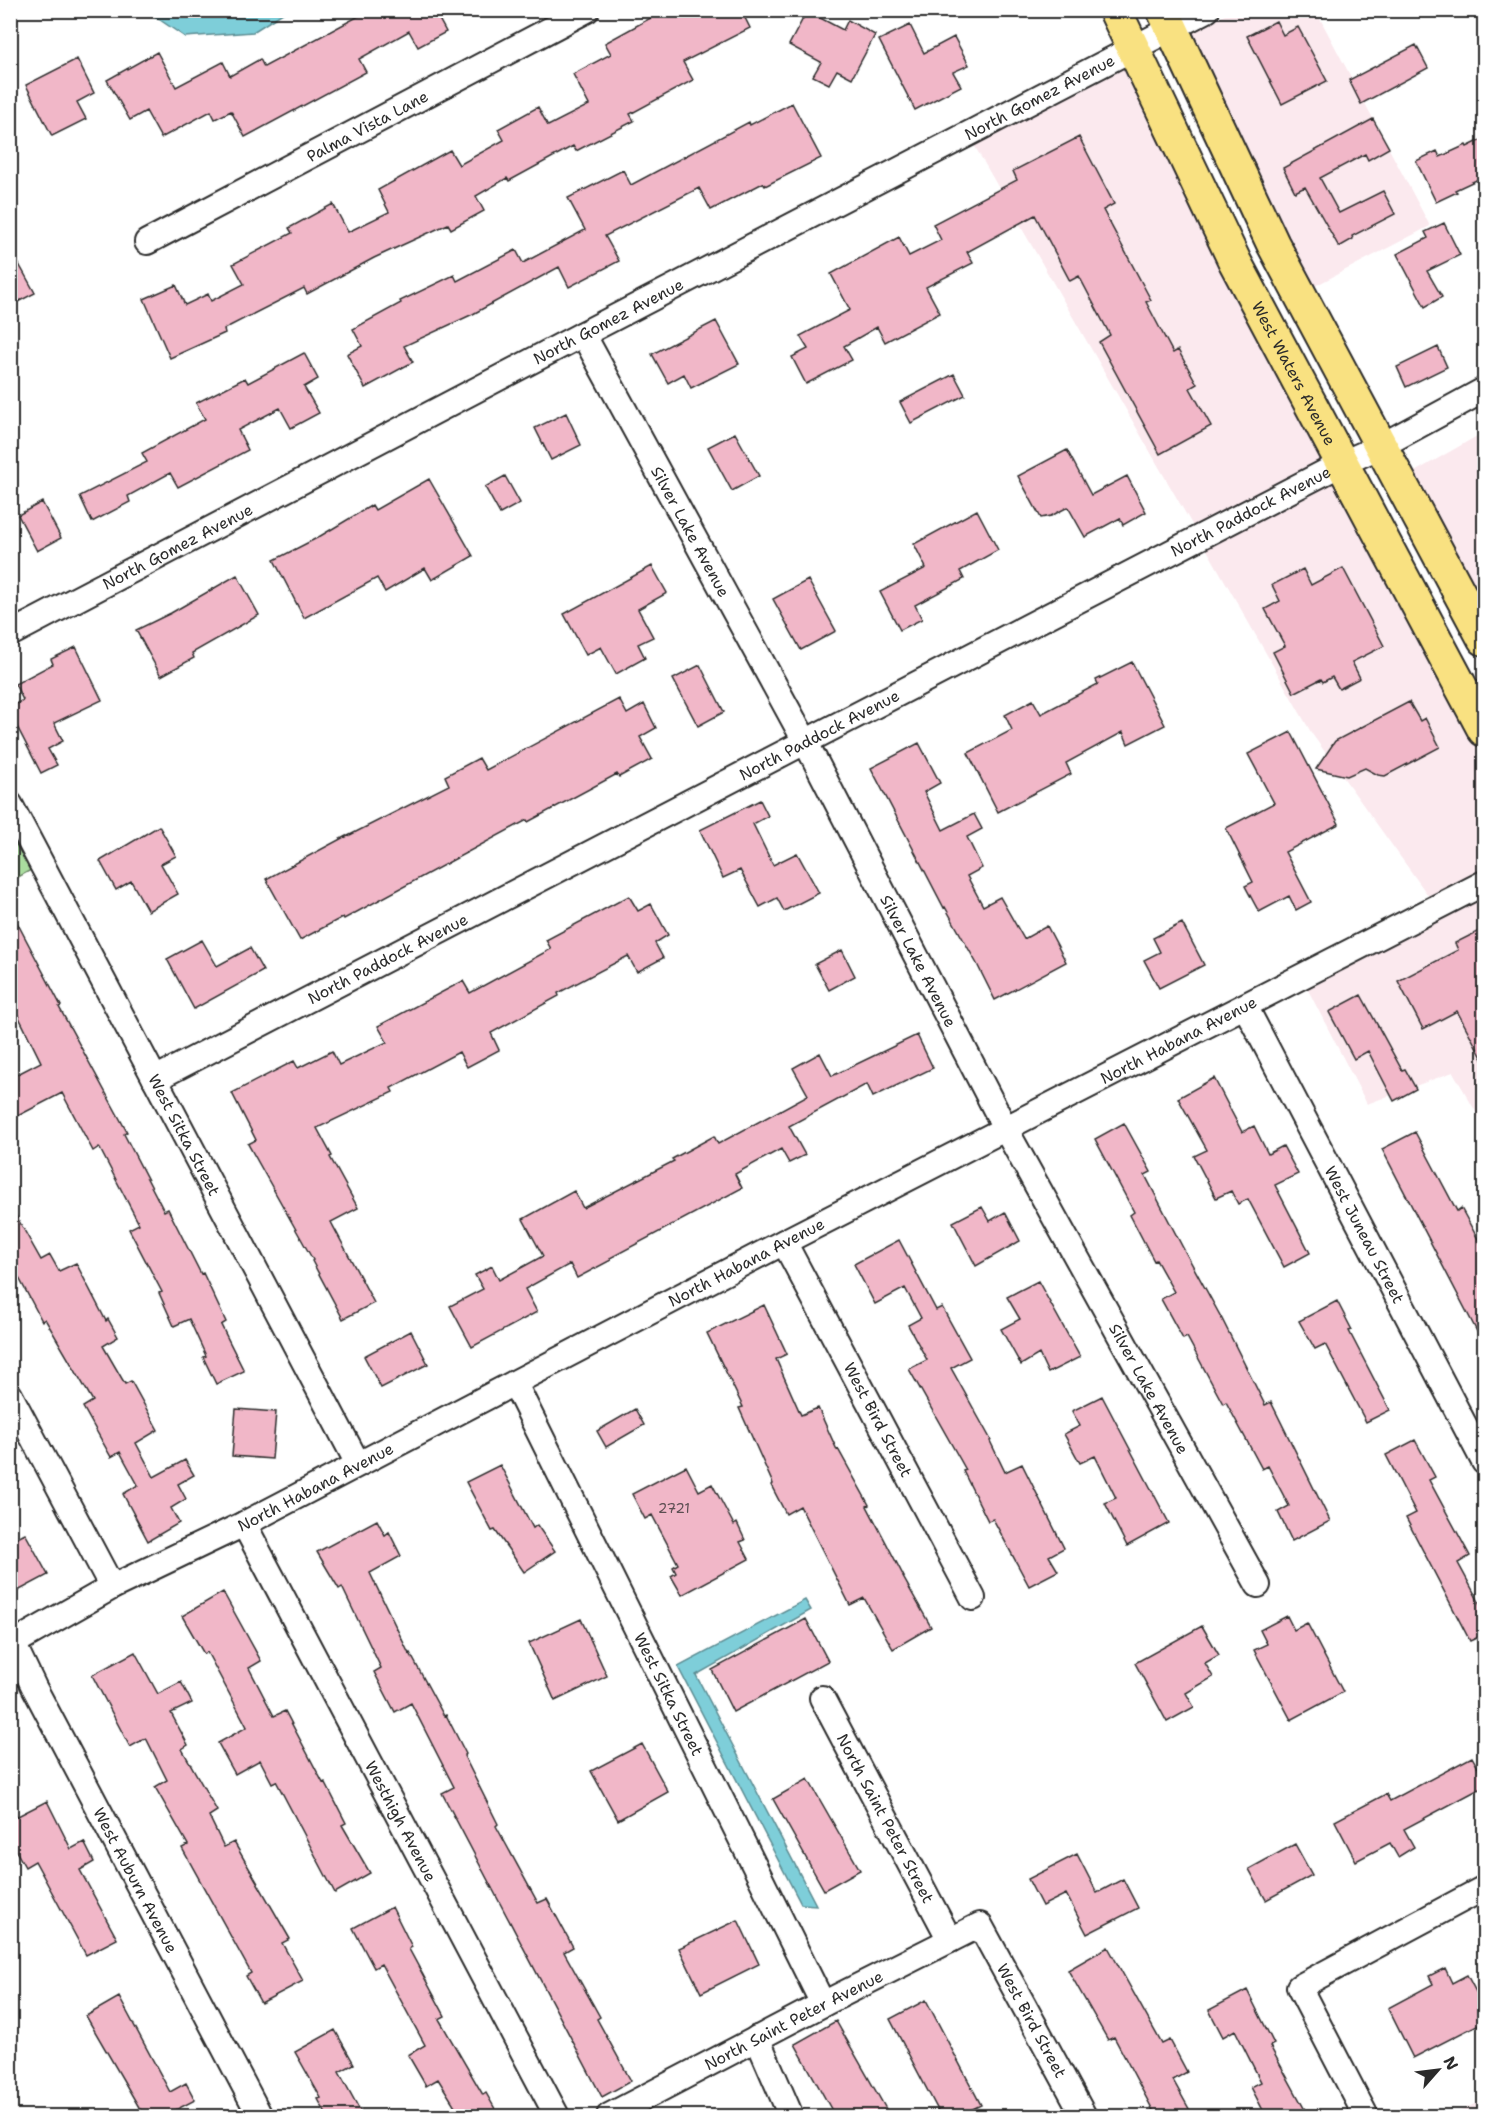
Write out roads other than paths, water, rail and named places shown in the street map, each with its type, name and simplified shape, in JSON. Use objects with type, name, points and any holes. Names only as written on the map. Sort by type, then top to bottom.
[{"type":"main road","name":"West Waters Avenue","points":[[1115,10],[1235,262],[1485,730]]},
{"type":"main road","points":[[1167,20],[1273,244],[1485,639]]},
{"type":"street","name":"Palma Vista Lane","points":[[147,242],[587,10]]},
{"type":"street","name":"North Gomez Avenue","points":[[10,634],[1133,50],[1167,20],[1207,10]]},
{"type":"street","name":"Silver Lake Avenue","points":[[583,334],[805,741],[1005,1128],[1258,1585]]},
{"type":"street","name":"North Paddock Avenue","points":[[155,1078],[1343,463],[1381,446],[1485,390]]},
{"type":"street","name":"West Sitka Street","points":[[10,804],[358,1464]]},
{"type":"street","name":"North Habana Avenue","points":[[12,1644],[112,1587],[244,1524],[784,1242],[1485,883]]},
{"type":"street","name":"West Juneau Street","points":[[1245,1006],[1485,1462]]},
{"type":"street","name":"West Bird Street","points":[[784,1242],[973,1598]]},
{"type":"street","name":"West Sitka Street","points":[[515,1384],[823,2004]]},
{"type":"street","points":[[10,1395],[112,1587]]},
{"type":"street","name":"Westhigh Avenue","points":[[244,1524],[558,2116]]},
{"type":"street","name":"West Auburn Avenue","points":[[12,1644],[260,2116]]},
{"type":"street","name":"North Saint Peter Street","points":[[822,1698],[950,1940]]},
{"type":"street","points":[[1366,2116],[1299,1987],[1485,1888]]},
{"type":"street","name":"West Bird Street","points":[[980,1925],[1084,2116]]},
{"type":"street","name":"North Saint Peter Avenue","points":[[609,2116],[980,1925]]},
{"type":"street","points":[[757,2038],[790,2116]]},
{"type":"water","points":[[147,11],[286,11],[253,32],[185,37]]},
{"type":"water","points":[[805,1600],[811,1610],[696,1675],[816,1905],[801,1904],[678,1667]]}]
